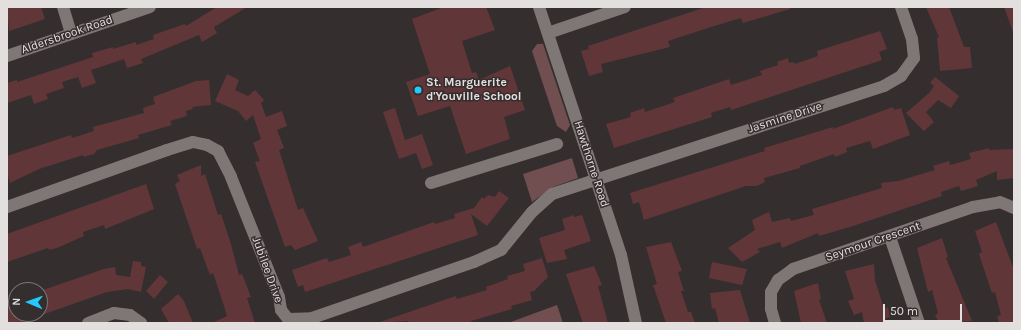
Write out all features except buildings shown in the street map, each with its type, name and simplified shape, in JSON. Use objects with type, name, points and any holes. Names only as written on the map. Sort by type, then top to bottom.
[{"type":"street","points":[[63,7],[71,34]]},
{"type":"street","name":"Aldersbrook Road","points":[[7,56],[150,7]]},
{"type":"street","name":"Hawthorne Road","points":[[539,7],[621,255],[636,323]]},
{"type":"street","points":[[548,33],[625,7]]},
{"type":"street","name":"Jasmine Drive","points":[[596,179],[884,86],[901,76],[914,58],[912,39],[900,7]]},
{"type":"street","name":"Jubilee Drive","points":[[7,207],[167,150],[193,142],[207,145],[218,151],[231,177],[278,297],[281,310],[288,319],[312,318],[474,262],[501,250],[532,212],[552,194],[596,179]]},
{"type":"street","points":[[431,183],[557,144]]},
{"type":"street","name":"Seymour Crescent","points":[[776,323],[770,309],[771,292],[778,280],[793,269],[890,237],[973,207],[1000,202],[1014,208]]},
{"type":"street","points":[[890,237],[919,323]]},
{"type":"street","points":[[88,323],[114,313],[130,315],[141,323]]},
{"type":"shaded area","points":[[537,44],[543,44],[570,125],[566,132],[557,126],[532,51]]},
{"type":"shaded area","points":[[572,158],[578,178],[553,187],[532,202],[523,174]]},
{"type":"shaded area","points":[[557,305],[563,323],[508,323]]},
{"type":"place","name":"St. Marguerite d'Youville School","points":[[418,90]]}]
